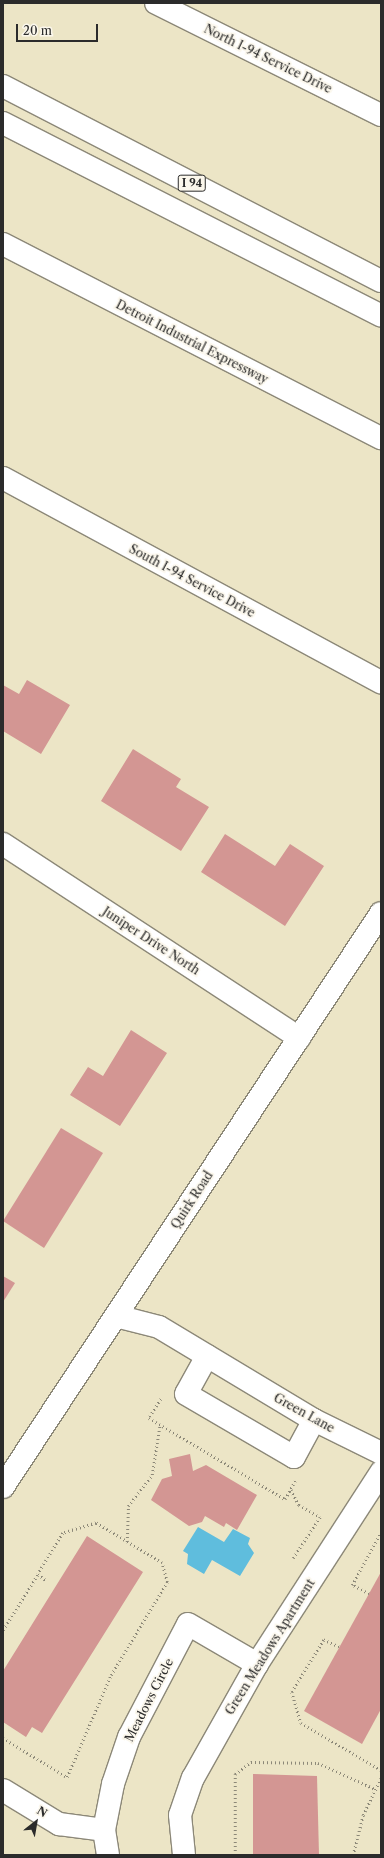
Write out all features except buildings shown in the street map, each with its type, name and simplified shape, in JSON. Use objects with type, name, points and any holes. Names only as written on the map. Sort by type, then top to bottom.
[{"type":"main road","name":"North I-94 Service Drive","points":[[156,3],[381,115]]},
{"type":"main road","name":"I 94","points":[[3,86],[381,281]]},
{"type":"main road","name":"I 94","points":[[3,123],[381,316]]},
{"type":"main road","name":"Detroit Industrial Expressway","points":[[3,244],[381,438]]},
{"type":"main road","name":"South I-94 Service Drive","points":[[3,478],[381,682]]},
{"type":"main road","name":"Juniper Drive North","points":[[3,844],[299,1038]]},
{"type":"main road","name":"Quirk Road","points":[[3,1487],[381,913]]},
{"type":"main road","points":[[116,1316],[159,1327],[207,1356],[186,1394],[294,1457],[314,1420]]},
{"type":"main road","name":"Green Lane","points":[[207,1356],[314,1420],[381,1452]]},
{"type":"main road","name":"Green Meadows Apartment","points":[[184,1855],[180,1815],[193,1778],[256,1664],[381,1472]]},
{"type":"main road","name":"Meadows Circle","points":[[108,1855],[104,1830],[114,1784],[129,1737],[188,1624],[256,1664]]},
{"type":"main road","points":[[3,1790],[59,1824],[104,1830]]},
{"type":"path","points":[[164,1394],[149,1418],[285,1499],[298,1476]]},
{"type":"path","points":[[127,1542],[128,1506],[152,1475],[160,1424]]},
{"type":"path","points":[[290,1490],[299,1505],[320,1517]]},
{"type":"path","points":[[3,1630],[63,1533],[96,1524],[162,1563],[167,1582],[111,1675],[67,1777],[3,1738]]},
{"type":"path","points":[[369,1594],[352,1585],[381,1532]]},
{"type":"path","points":[[38,1574],[48,1581]]},
{"type":"path","points":[[339,1647],[324,1640],[292,1692],[301,1722],[381,1770]]},
{"type":"path","points":[[235,1855],[235,1774],[251,1762],[318,1763],[375,1789]]},
{"type":"path","points":[[353,1855],[363,1815],[381,1778]]},
{"type":"water","points":[[198,1527],[224,1542],[233,1529],[250,1538],[248,1544],[254,1553],[240,1576],[212,1560],[204,1574],[187,1564],[188,1554],[183,1551]]}]
